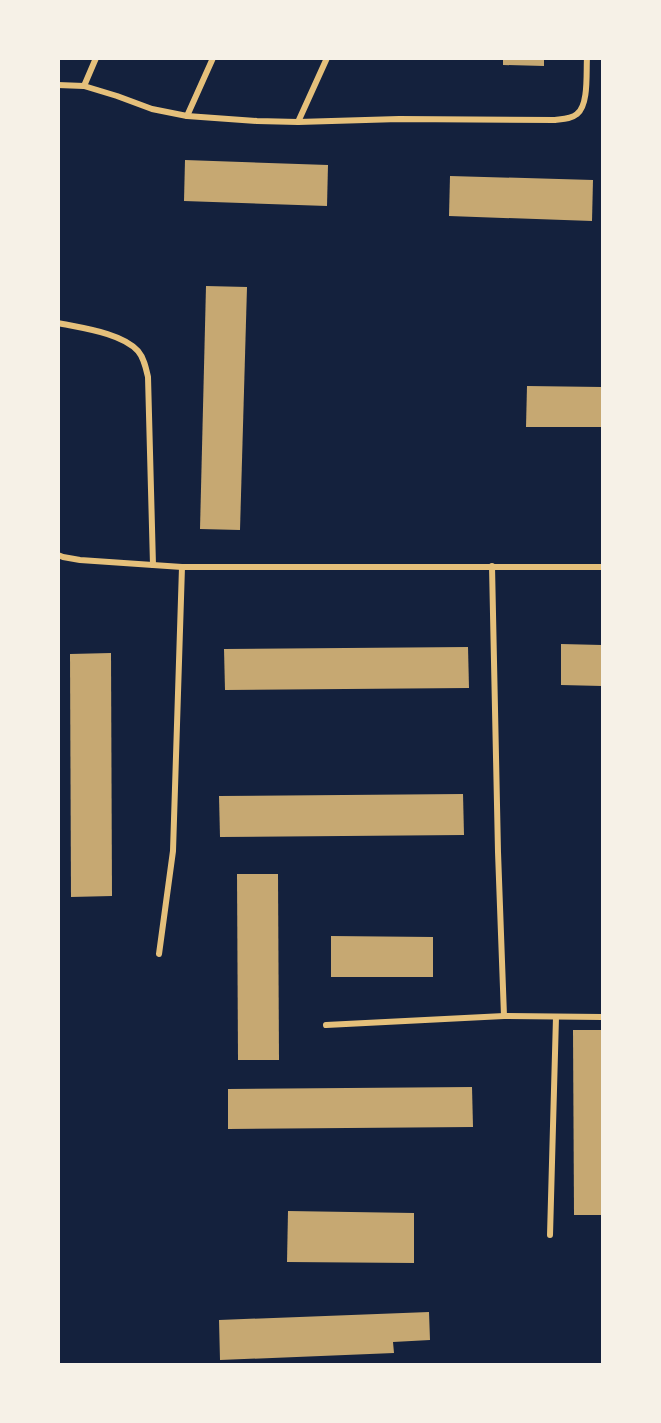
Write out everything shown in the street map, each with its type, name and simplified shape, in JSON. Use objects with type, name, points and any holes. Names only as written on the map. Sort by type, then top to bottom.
[{"type":"street","points":[[84,86],[96,58]]},
{"type":"street","points":[[187,116],[213,58]]},
{"type":"street","points":[[298,122],[327,58]]},
{"type":"street","points":[[58,85],[84,86],[152,109],[187,116],[257,121],[567,119],[579,113],[585,100],[587,58]]},
{"type":"street","points":[[58,323],[127,341],[139,352],[144,361],[148,377],[153,565]]},
{"type":"street","points":[[58,555],[80,560],[182,567],[603,567]]},
{"type":"street","points":[[492,566],[504,1016]]},
{"type":"street","points":[[159,954],[173,851],[182,567]]},
{"type":"street","points":[[326,1024],[504,1016],[603,1017]]},
{"type":"street","points":[[550,1235],[556,1017]]},
{"type":"building","points":[[503,58],[544,58],[544,66],[503,65]]},
{"type":"building","points":[[185,160],[328,165],[327,206],[184,201]]},
{"type":"building","points":[[450,176],[593,180],[592,221],[449,216]]},
{"type":"building","points":[[206,286],[247,287],[240,530],[200,529]]},
{"type":"building","points":[[527,386],[602,387],[602,427],[526,427]]},
{"type":"building","points":[[561,644],[602,645],[602,686],[561,685]]},
{"type":"building","points":[[468,647],[469,688],[225,690],[224,649]]},
{"type":"building","points":[[111,653],[112,896],[71,897],[70,654]]},
{"type":"building","points":[[463,794],[464,835],[220,837],[219,796]]},
{"type":"building","points":[[237,874],[278,874],[279,1060],[238,1060]]},
{"type":"building","points":[[331,936],[433,937],[433,977],[331,977]]},
{"type":"building","points":[[573,1030],[602,1030],[602,1215],[574,1215]]},
{"type":"building","points":[[472,1087],[473,1127],[228,1129],[228,1089]]},
{"type":"building","points":[[288,1211],[414,1213],[414,1263],[287,1262]]},
{"type":"building","points":[[429,1312],[430,1340],[393,1342],[394,1353],[220,1360],[219,1320]]}]
